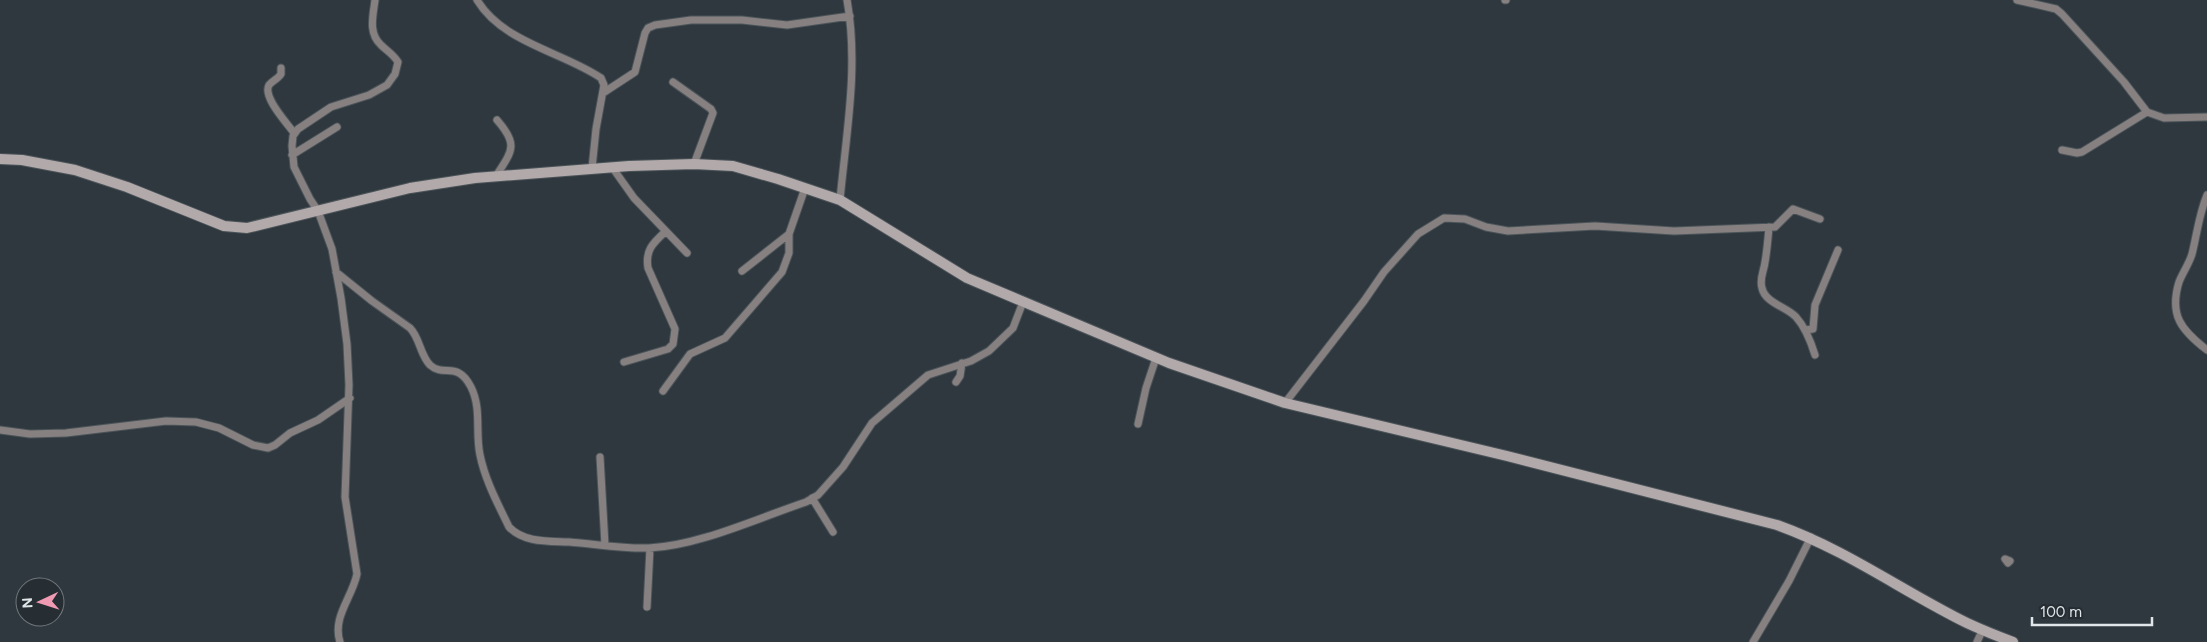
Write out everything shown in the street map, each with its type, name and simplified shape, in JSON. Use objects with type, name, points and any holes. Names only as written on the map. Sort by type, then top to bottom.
[{"type":"street","points":[[340,642],[337,625],[354,586],[357,574],[344,497],[350,398],[347,344],[332,249],[318,211],[299,178],[292,155],[294,133],[298,129],[331,107],[378,91],[394,74],[398,62],[380,44],[373,31],[375,0]]},
{"type":"street","points":[[477,0],[495,21],[531,44],[601,78],[604,85],[596,129],[592,168]]},
{"type":"street","points":[[840,200],[852,84],[850,16],[847,0]]},
{"type":"street","points":[[2016,0],[2056,9],[2062,14],[2124,82],[2147,112],[2164,118],[2207,117]]},
{"type":"street","points":[[603,93],[635,72],[645,33],[648,28],[655,25],[691,20],[742,20],[788,25],[850,16]]},
{"type":"street","points":[[281,68],[281,74],[269,86],[268,91],[272,104],[294,133]]},
{"type":"street","points":[[672,82],[711,109],[713,113],[694,164]]},
{"type":"street","points":[[2062,150],[2077,154],[2082,152],[2147,112]]},
{"type":"street","points":[[496,176],[510,154],[512,143],[507,131],[497,120]]},
{"type":"street","points":[[292,155],[337,127]]},
{"type":"street","points":[[0,158],[22,160],[75,170],[127,187],[224,226],[247,228],[410,188],[496,176],[612,167],[694,164],[733,166],[840,200],[967,278],[1156,358],[1285,404],[1777,525],[1811,537],[1859,561],[1967,623],[2012,642]]},
{"type":"street","points":[[612,167],[634,198],[687,253]]},
{"type":"street","points":[[663,392],[690,354],[725,338],[774,284],[787,261],[789,234],[805,188]]},
{"type":"street","points":[[2207,195],[2201,210],[2192,256],[2180,282],[2175,308],[2179,321],[2207,350]]},
{"type":"street","points":[[1285,404],[1384,272],[1418,234],[1444,218],[1465,219],[1486,227],[1508,231],[1595,226],[1674,230],[1769,227],[1781,223],[1793,209],[1820,219]]},
{"type":"street","points":[[1769,227],[1762,274],[1764,295],[1790,311],[1805,330],[1815,355]]},
{"type":"street","points":[[624,362],[668,349],[673,344],[675,329],[648,268],[647,259],[652,244],[666,231]]},
{"type":"street","points":[[742,271],[789,234]]},
{"type":"street","points":[[1805,330],[1813,329],[1815,305],[1838,250]]},
{"type":"street","points":[[336,272],[410,328],[415,333],[426,360],[431,366],[437,369],[453,370],[462,374],[475,398],[479,424],[479,453],[484,472],[509,526],[515,533],[522,537],[544,540],[650,548],[700,538],[806,502],[843,467],[872,422],[928,375],[989,351],[1013,328],[1024,302]]},
{"type":"street","points":[[1138,424],[1146,388],[1156,358]]},
{"type":"street","points":[[956,382],[960,376],[962,363]]},
{"type":"street","points":[[0,430],[30,434],[66,433],[158,422],[196,422],[219,428],[253,445],[268,448],[290,433],[318,420],[350,398]]},
{"type":"street","points":[[600,457],[605,545]]},
{"type":"street","points":[[812,498],[833,532]]},
{"type":"street","points":[[1752,642],[1789,581],[1811,537]]},
{"type":"street","points":[[647,607],[650,548]]},
{"type":"street","points":[[1977,642],[1983,630]]}]
